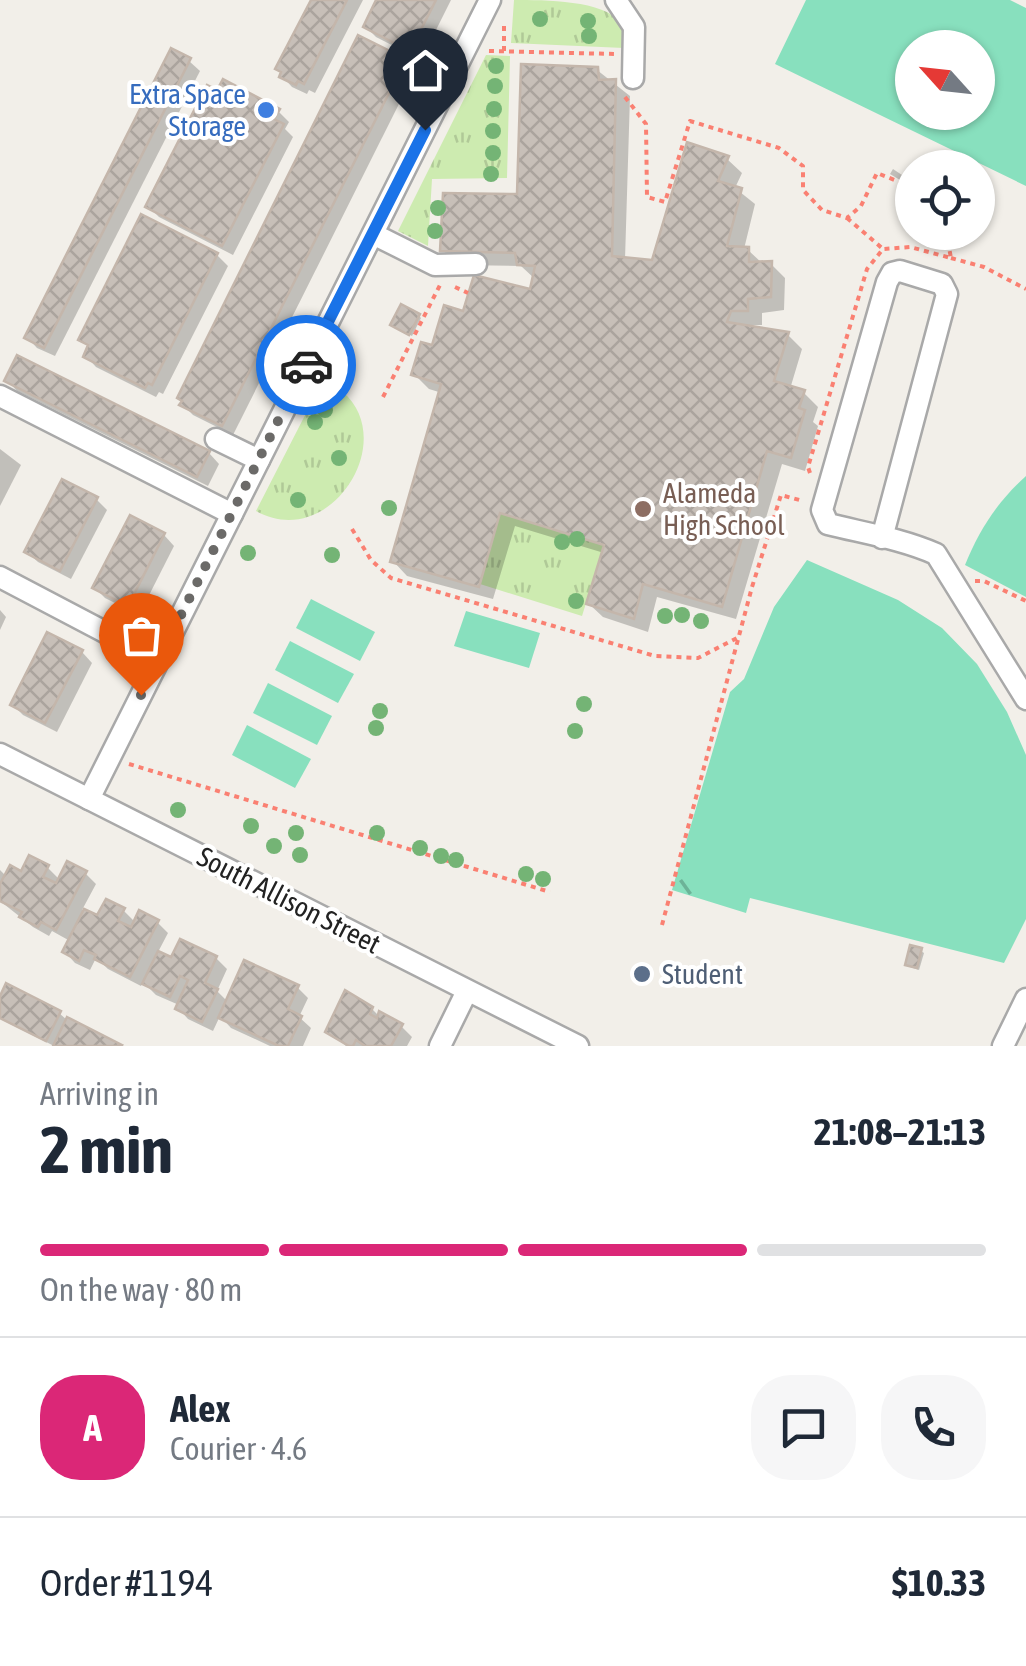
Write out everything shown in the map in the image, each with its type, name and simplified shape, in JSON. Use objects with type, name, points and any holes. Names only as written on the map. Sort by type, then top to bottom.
[{"type":"street","points":[[616,0],[634,27],[628,85]]},
{"type":"street","points":[[89,799],[372,234],[497,6]]},
{"type":"street","points":[[372,234],[435,265],[476,264]]},
{"type":"street","points":[[882,538],[946,294],[942,284],[900,271],[892,273],[887,282],[822,510],[828,524],[936,554],[1026,698]]},
{"type":"street","points":[[0,396],[232,514]]},
{"type":"street","points":[[216,438],[259,460]]},
{"type":"street","points":[[0,577],[158,660]]},
{"type":"street","name":"South Allison Street","points":[[0,754],[578,1046]]},
{"type":"street","points":[[440,1046],[467,990]]},
{"type":"street","points":[[1003,1046],[1026,1000]]},
{"type":"path","points":[[497,6],[504,51]]},
{"type":"path","points":[[484,50],[633,55]]},
{"type":"path","points":[[628,85],[646,124],[647,197],[665,202],[690,121],[779,148],[803,166],[803,190],[822,210],[847,218],[884,248]]},
{"type":"path","points":[[847,218],[861,206],[877,173],[895,180]]},
{"type":"path","points":[[951,258],[984,266],[1026,290]]},
{"type":"path","points":[[383,396],[442,280],[468,294]]},
{"type":"path","points":[[662,925],[739,637],[782,496],[808,502]]},
{"type":"path","points":[[352,529],[371,560],[391,578],[655,656],[698,658],[739,637]]},
{"type":"path","points":[[975,581],[984,581],[1026,601]]},
{"type":"path","points":[[125,763],[550,892]]},
{"type":"green space","points":[[514,0],[573,3],[613,15],[621,23],[624,48],[511,43]]},
{"type":"green space","points":[[806,0],[1010,0],[1026,8],[1026,186],[995,171],[995,150],[952,150],[911,130],[995,130],[995,30],[895,30],[895,122],[775,64]]},
{"type":"green space","points":[[486,55],[510,56],[507,178],[432,179],[428,246],[398,231]]},
{"type":"green space","points":[[322,382],[343,392],[359,413],[364,437],[360,462],[348,486],[331,505],[308,517],[283,520],[256,511]]},
{"type":"green space","points":[[1026,476],[1026,597],[965,565],[990,517]]},
{"type":"green space","points":[[500,513],[604,545],[582,616],[480,584]]},
{"type":"green space","points":[[807,560],[898,600],[942,628],[977,664],[1007,712],[1026,755],[1026,919],[1004,963],[750,898],[746,913],[672,890],[730,692],[744,679],[774,607]]},
{"type":"green space","points":[[311,599],[375,632],[360,661],[296,628]]},
{"type":"green space","points":[[466,611],[540,633],[529,668],[454,646]]},
{"type":"green space","points":[[290,641],[354,674],[338,703],[275,670]]},
{"type":"green space","points":[[268,683],[332,716],[317,745],[253,713]]},
{"type":"green space","points":[[247,725],[311,759],[295,788],[232,755]]},
{"type":"building","points":[[311,0],[347,0],[304,84],[298,81],[296,85],[279,77],[281,72],[275,69]]},
{"type":"building","points":[[376,0],[436,0],[410,51],[363,27]]},
{"type":"building","points":[[358,35],[406,59],[222,426],[179,405],[182,401],[177,398]]},
{"type":"building","points":[[171,48],[191,58],[44,348],[24,338]]},
{"type":"building","points":[[521,64],[598,67],[599,80],[616,79],[612,256],[652,260],[687,142],[729,156],[718,181],[742,188],[727,246],[749,247],[749,262],[772,261],[771,297],[748,299],[748,311],[731,311],[727,322],[789,332],[774,381],[805,390],[799,408],[805,410],[791,458],[767,451],[722,607],[643,584],[634,619],[586,604],[604,545],[500,513],[479,587],[390,562],[441,384],[411,375],[421,342],[432,345],[444,305],[463,311],[474,275],[530,289],[535,266],[517,265],[515,253],[440,251],[443,193],[517,194]]},
{"type":"building","points":[[223,79],[280,109],[274,119],[284,124],[222,246],[145,207],[207,85],[217,90]]},
{"type":"building","points":[[141,214],[218,253],[152,385],[148,383],[145,388],[83,357],[88,345],[78,340]]},
{"type":"building","points":[[401,304],[420,314],[409,335],[390,325]]},
{"type":"building","points":[[17,355],[210,451],[197,477],[4,381]]},
{"type":"building","points":[[62,479],[98,497],[60,571],[24,552]]},
{"type":"building","points":[[130,515],[165,533],[128,606],[92,588]]},
{"type":"building","points":[[47,632],[83,650],[45,723],[10,705]]},
{"type":"building","points":[[29,855],[49,865],[43,877],[56,883],[67,861],[87,871],[56,930],[41,922],[38,927],[19,917],[22,912],[0,901],[0,884],[10,865],[21,871]]},
{"type":"building","points":[[106,899],[125,908],[118,921],[131,927],[139,910],[159,920],[130,977],[84,950],[79,961],[62,952],[84,909],[97,915]]},
{"type":"building","points":[[180,939],[217,956],[205,983],[218,989],[202,1022],[175,1009],[188,980],[180,976],[170,997],[142,984],[158,951],[171,957]]},
{"type":"building","points":[[910,945],[922,948],[917,968],[905,965]]},
{"type":"building","points":[[244,960],[299,985],[288,1009],[302,1016],[288,1046],[279,1046],[218,1018]]},
{"type":"building","points":[[6,983],[61,1011],[46,1041],[0,1018],[0,996]]},
{"type":"building","points":[[345,990],[373,1007],[370,1014],[377,1018],[379,1011],[403,1024],[391,1046],[365,1046],[356,1040],[349,1046],[325,1032]]},
{"type":"building","points":[[67,1017],[122,1045],[53,1046]]},
{"type":"way so far","points":[[141,695],[306,365]]},
{"type":"place","name":"Extra Space Storage","points":[[266,110]]},
{"type":"place","name":"Alameda High School","points":[[643,509]]},
{"type":"place","name":"Student","points":[[642,974]]},
{"type":"route","points":[[306,365],[425,130]]}]
